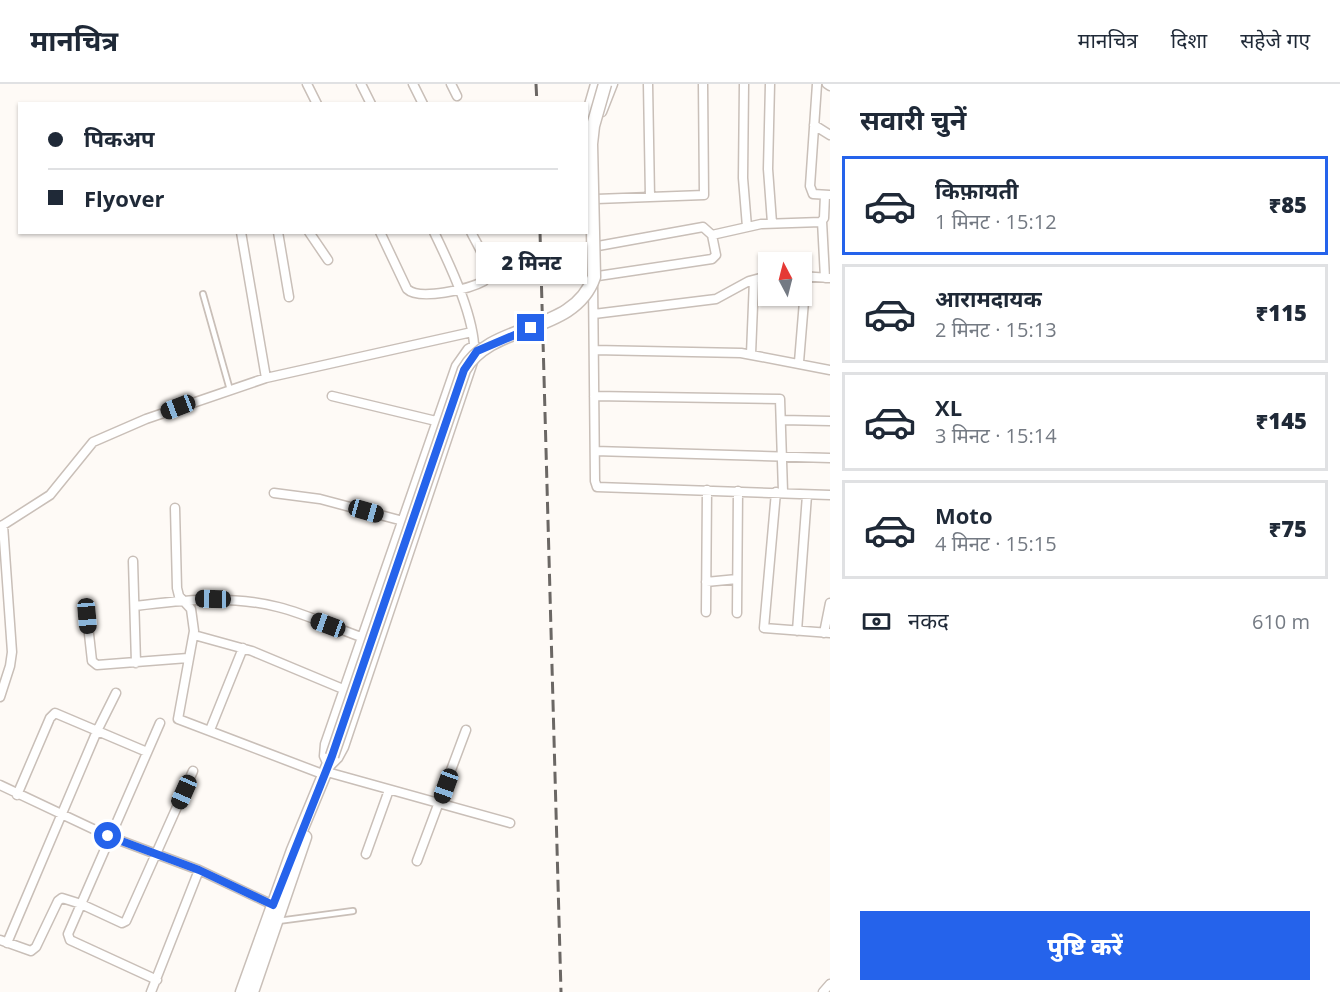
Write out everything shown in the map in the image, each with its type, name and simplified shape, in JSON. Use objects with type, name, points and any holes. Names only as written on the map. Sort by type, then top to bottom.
[{"type":"main road","points":[[242,992],[273,905],[328,767],[464,370],[477,351],[559,315],[578,302],[592,284],[594,277],[591,144],[593,126],[605,84]]},
{"type":"main road","points":[[252,992],[302,853],[310,812]]},
{"type":"street","points":[[307,84],[316,102]]},
{"type":"street","points":[[361,84],[369,102]]},
{"type":"street","points":[[413,84],[422,102]]},
{"type":"street","points":[[451,84],[457,96]]},
{"type":"street","points":[[588,108],[595,84]]},
{"type":"street","points":[[594,295],[598,276],[596,135],[614,84]]},
{"type":"street","points":[[648,84],[650,197]]},
{"type":"street","points":[[596,199],[704,195],[703,84]]},
{"type":"street","points":[[744,84],[743,178],[747,226]]},
{"type":"street","points":[[770,84],[768,170],[772,223]]},
{"type":"street","points":[[812,277],[827,278],[822,221],[827,195],[813,194],[810,189],[817,84]]},
{"type":"street","points":[[814,125],[830,135]]},
{"type":"street","points":[[712,235],[747,226],[822,221]]},
{"type":"street","points":[[598,246],[703,227],[712,235],[716,255],[712,260],[598,276]]},
{"type":"street","points":[[241,234],[266,378]]},
{"type":"street","points":[[278,234],[289,297]]},
{"type":"street","points":[[310,234],[328,260]]},
{"type":"street","points":[[381,234],[403,283],[411,293],[422,295],[459,289],[482,282],[487,275],[485,260],[472,234]]},
{"type":"street","points":[[328,767],[338,758],[344,747],[473,366],[475,345],[472,332],[459,289],[435,234]]},
{"type":"street","points":[[588,234],[594,295],[595,481],[600,489],[830,495]]},
{"type":"street","points":[[594,314],[716,298],[758,279]]},
{"type":"street","points":[[751,354],[754,280]]},
{"type":"street","points":[[800,362],[802,306]]},
{"type":"street","points":[[0,697],[12,652],[2,526],[50,495],[93,442],[146,419],[266,378],[472,332]]},
{"type":"street","points":[[328,767],[323,750],[436,421],[456,366],[468,349],[475,345]]},
{"type":"street","points":[[594,350],[751,354],[800,362],[830,370]]},
{"type":"street","points":[[332,396],[436,421]]},
{"type":"street","points":[[594,396],[779,399],[782,401],[783,455],[780,492],[763,626],[765,630],[827,633],[830,603]]},
{"type":"street","points":[[782,420],[830,421]]},
{"type":"street","points":[[595,452],[830,458]]},
{"type":"street","points":[[706,490],[706,612]]},
{"type":"street","points":[[737,613],[738,491]]},
{"type":"street","points":[[274,493],[320,499],[403,521]]},
{"type":"street","points":[[797,631],[807,495]]},
{"type":"street","points":[[176,508],[177,588],[191,609],[194,635],[177,716],[181,721],[328,767],[389,790],[510,823]]},
{"type":"street","points":[[133,561],[136,663]]},
{"type":"street","points":[[706,582],[737,579]]},
{"type":"street","points":[[135,606],[213,599],[275,606],[361,637]]},
{"type":"street","points":[[87,616],[91,656],[95,664],[188,658]]},
{"type":"street","points":[[194,635],[243,648],[343,689]]},
{"type":"street","points":[[210,730],[243,648]]},
{"type":"street","points":[[116,693],[97,731],[62,816],[3,941],[31,951],[36,947],[59,900],[64,898],[124,922],[193,771]]},
{"type":"street","points":[[17,795],[52,715],[59,713],[147,752]]},
{"type":"street","points":[[157,980],[70,940],[68,932],[112,838],[160,723]]},
{"type":"street","points":[[417,861],[466,730]]},
{"type":"street","points":[[0,785],[112,838],[199,870],[273,905]]},
{"type":"street","points":[[366,854],[389,790]]},
{"type":"street","points":[[151,992],[199,870]]},
{"type":"street","points":[[824,992],[830,984]]},
{"type":"lane","points":[[203,294],[230,390]]},
{"type":"lane","points":[[278,921],[353,912]]},
{"type":"railway","points":[[536,84],[537,102]]},
{"type":"railway","points":[[540,234],[561,992]]},
{"type":"route","points":[[108,836],[199,870],[273,905],[332,756],[464,370],[477,351],[531,328]]}]
